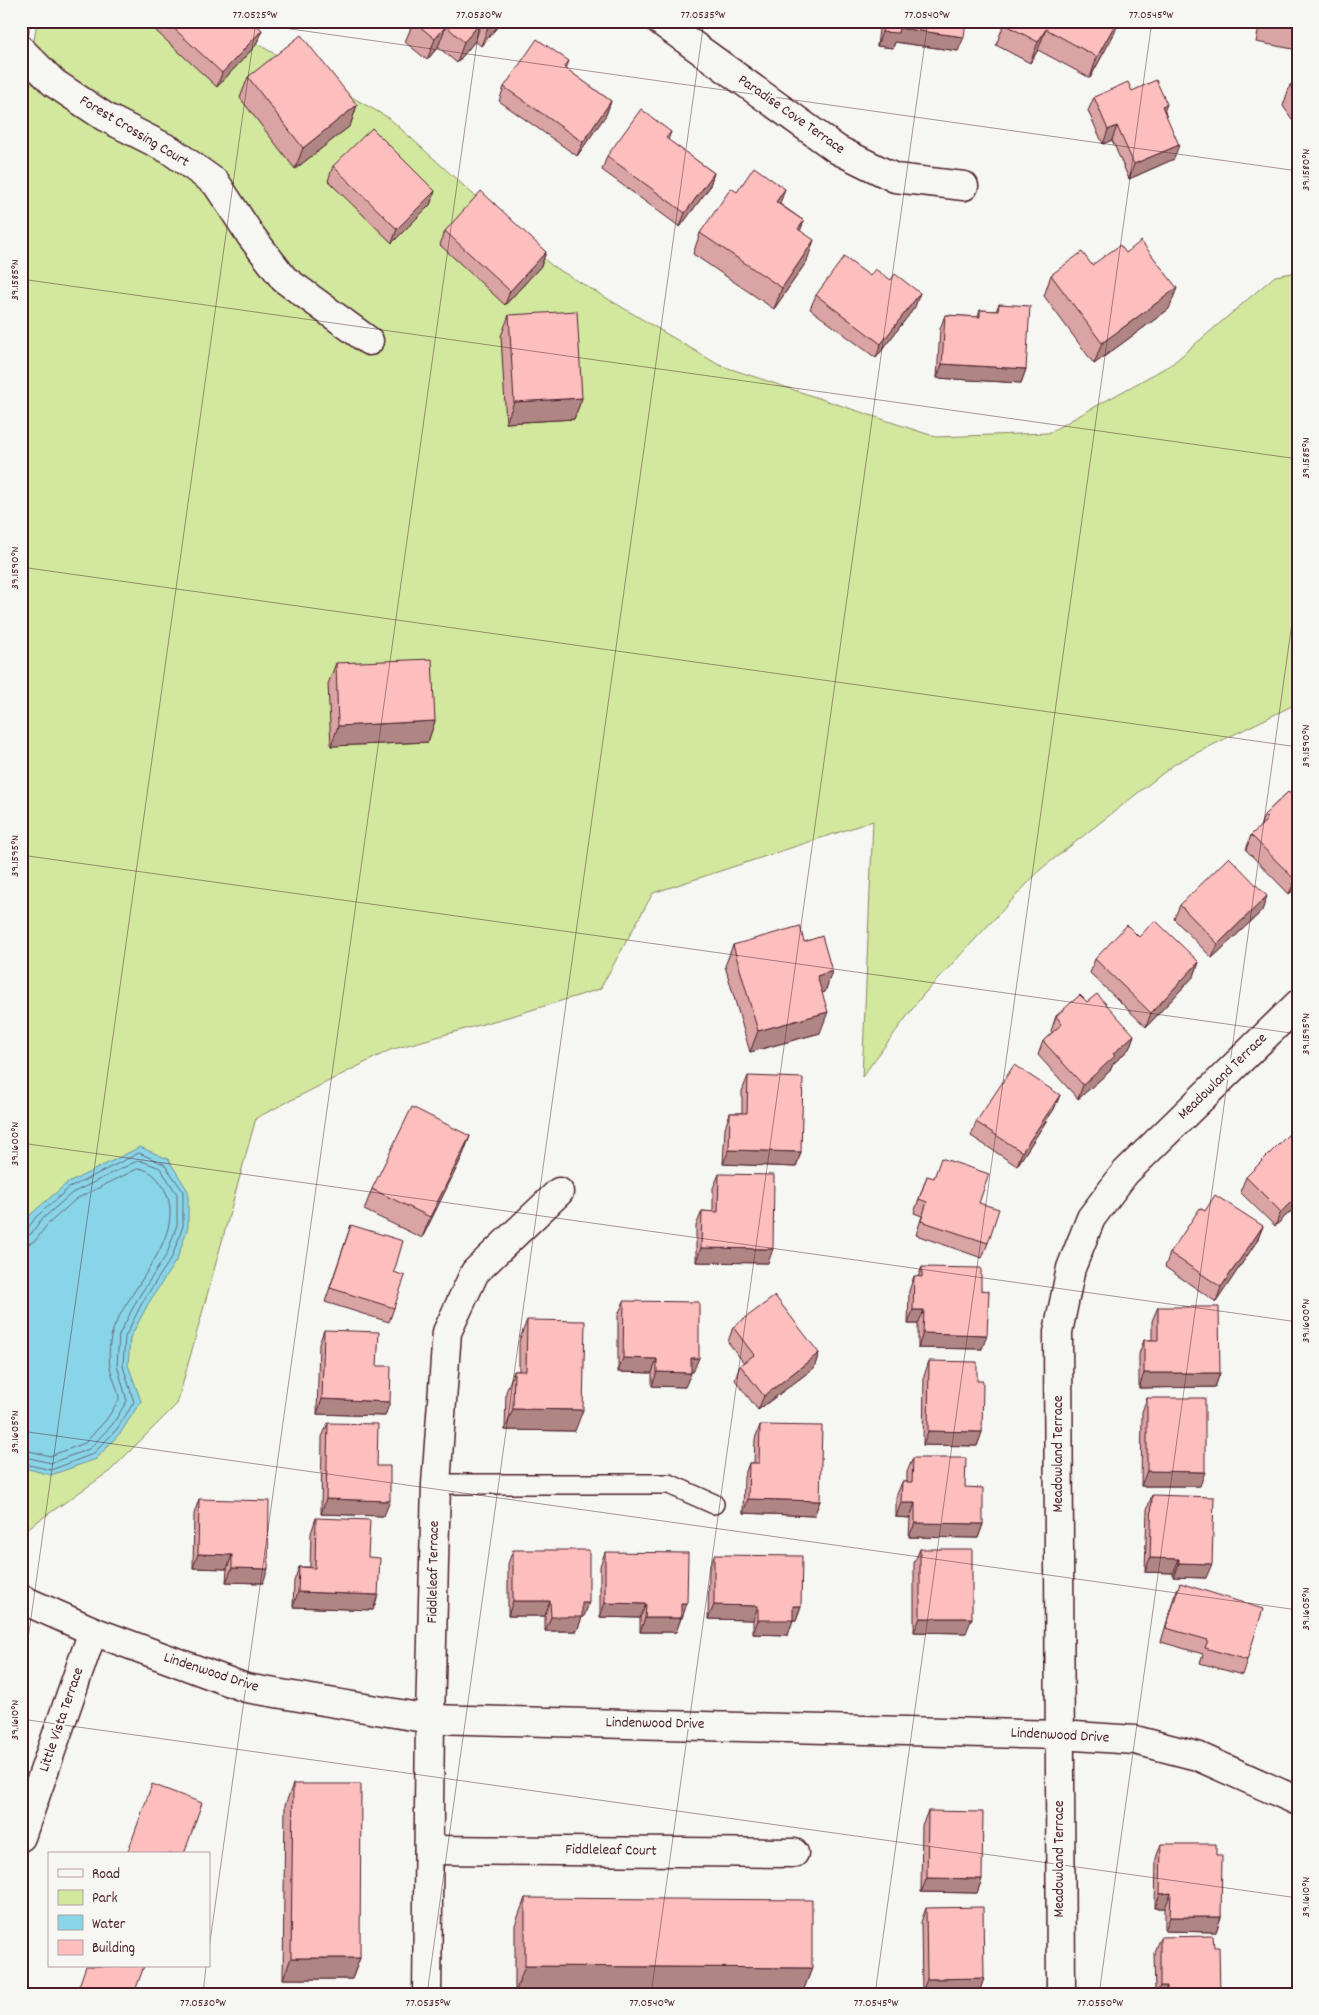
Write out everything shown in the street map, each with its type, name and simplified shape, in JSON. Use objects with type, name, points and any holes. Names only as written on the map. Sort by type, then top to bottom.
[{"type":"street","name":"Paradise Cove Terrace","points":[[660,21],[838,150],[895,178],[964,186]]},
{"type":"street","name":"Forest Crossing Court","points":[[21,50],[54,84],[105,117],[170,150],[216,183],[251,236],[284,279],[369,341]]},
{"type":"street","name":"Meadowland Terrace","points":[[1060,1994],[1058,1332],[1071,1268],[1092,1218],[1125,1172],[1296,1010]]},
{"type":"street","name":"Fiddleleaf Terrace","points":[[427,1994],[430,1718],[436,1484],[447,1332],[475,1272],[559,1192]]},
{"type":"street","name":"Lindenwood Drive","points":[[21,1599],[93,1632],[246,1688],[430,1718],[1060,1735],[1135,1740],[1197,1756],[1298,1801]]},
{"type":"street","name":"Little Vista Terrace","points":[[21,1837],[93,1632]]},
{"type":"street","name":"Fiddleleaf Court","points":[[428,1850],[794,1853]]},
{"type":"lane","points":[[436,1484],[669,1484],[714,1504]]},
{"type":"green space","points":[[37,21],[216,21],[389,118],[551,265],[719,365],[936,437],[1048,433],[1172,364],[1275,276],[1298,272],[1298,703],[1176,763],[1041,869],[922,996],[862,1077],[873,821],[653,893],[600,989],[390,1050],[256,1118],[177,1404],[110,1471],[21,1533],[21,125]]},
{"type":"water","points":[[140,1147],[168,1159],[188,1191],[188,1227],[177,1259],[148,1304],[130,1338],[128,1365],[141,1401],[121,1432],[96,1459],[51,1475],[21,1467],[21,1229],[31,1214],[66,1184]]},
{"type":"building","points":[[166,21],[252,21],[262,30],[222,73]]},
{"type":"building","points":[[413,21],[482,21],[464,42],[446,26],[435,39]]},
{"type":"building","points":[[484,21],[492,21],[489,25]]},
{"type":"building","points":[[884,21],[966,21],[964,37],[899,28],[898,33],[882,32]]},
{"type":"building","points":[[1005,21],[1117,21],[1097,57],[1046,29],[1038,42],[1004,24]]},
{"type":"building","points":[[1267,21],[1298,21],[1298,27]]},
{"type":"building","points":[[301,35],[357,105],[303,148],[248,77]]},
{"type":"building","points":[[537,39],[569,61],[564,67],[611,101],[583,142],[504,87]]},
{"type":"building","points":[[1156,80],[1167,104],[1162,106],[1179,145],[1134,164],[1117,126],[1108,130],[1094,97],[1128,82],[1132,91]]},
{"type":"building","points":[[1298,80],[1298,96],[1290,85]]},
{"type":"building","points":[[641,109],[671,132],[666,138],[714,173],[685,213],[607,156]]},
{"type":"building","points":[[372,128],[435,191],[397,229],[333,166]]},
{"type":"building","points":[[754,167],[785,189],[776,202],[804,221],[798,229],[814,240],[782,288],[700,233],[731,188],[737,192]]},
{"type":"building","points":[[481,191],[546,252],[510,291],[445,231]]},
{"type":"building","points":[[1141,241],[1177,288],[1102,343],[1051,275],[1082,252],[1092,265],[1120,245],[1126,253]]},
{"type":"building","points":[[844,257],[870,276],[875,269],[891,280],[895,274],[920,293],[881,344],[816,295]]},
{"type":"building","points":[[999,304],[1030,306],[1026,369],[942,364],[945,315],[980,317],[980,310],[998,311]]},
{"type":"building","points":[[577,311],[582,398],[514,402],[509,315]]},
{"type":"building","points":[[432,659],[435,721],[338,726],[336,663]]},
{"type":"building","points":[[1288,792],[1293,796],[1298,792],[1298,877],[1295,880],[1251,835],[1268,819],[1264,815]]},
{"type":"building","points":[[1229,857],[1267,896],[1218,944],[1180,905]]},
{"type":"building","points":[[1155,920],[1199,962],[1151,1013],[1095,959],[1127,925],[1139,937]]},
{"type":"building","points":[[800,926],[804,942],[822,936],[832,971],[817,976],[828,1012],[758,1031],[733,945]]},
{"type":"building","points":[[1097,994],[1134,1035],[1113,1054],[1115,1056],[1083,1085],[1043,1041],[1062,1024],[1056,1016],[1080,995],[1087,1002]]},
{"type":"building","points":[[1014,1065],[1060,1095],[1022,1152],[976,1122]]},
{"type":"building","points":[[748,1076],[803,1078],[801,1152],[729,1150],[730,1113],[747,1113]]},
{"type":"building","points":[[412,1107],[470,1136],[430,1217],[372,1189]]},
{"type":"building","points":[[1297,1126],[1298,1195],[1281,1212],[1246,1177]]},
{"type":"building","points":[[941,1158],[989,1174],[979,1203],[999,1209],[988,1243],[921,1221],[927,1202],[919,1199],[927,1176],[934,1178]]},
{"type":"building","points":[[719,1174],[774,1175],[773,1249],[701,1248],[702,1211],[718,1212]]},
{"type":"building","points":[[1215,1195],[1263,1226],[1221,1287],[1170,1253],[1200,1208],[1205,1211]]},
{"type":"building","points":[[351,1225],[403,1241],[394,1272],[405,1276],[394,1308],[330,1288]]},
{"type":"building","points":[[922,1267],[981,1268],[981,1290],[989,1291],[987,1335],[923,1333],[924,1310],[913,1310],[914,1276],[922,1277]]},
{"type":"building","points":[[775,1296],[819,1353],[764,1396],[740,1365],[754,1355],[733,1327]]},
{"type":"building","points":[[624,1301],[699,1302],[699,1358],[691,1358],[691,1373],[657,1372],[657,1359],[623,1358]]},
{"type":"building","points":[[1158,1307],[1219,1307],[1220,1373],[1144,1373],[1144,1340],[1158,1340]]},
{"type":"building","points":[[527,1320],[585,1321],[583,1410],[513,1409],[514,1371],[526,1371]]},
{"type":"building","points":[[324,1330],[379,1332],[377,1366],[391,1366],[390,1402],[322,1399]]},
{"type":"building","points":[[929,1361],[977,1362],[977,1381],[983,1381],[982,1432],[928,1431]]},
{"type":"building","points":[[1147,1398],[1205,1398],[1205,1472],[1147,1471]]},
{"type":"building","points":[[328,1423],[378,1424],[377,1466],[390,1466],[390,1501],[326,1499]]},
{"type":"building","points":[[760,1425],[822,1426],[820,1501],[748,1499],[749,1463],[759,1463]]},
{"type":"building","points":[[913,1458],[966,1458],[965,1487],[983,1488],[983,1524],[915,1523],[915,1503],[901,1503],[902,1482],[912,1482]]},
{"type":"building","points":[[1152,1495],[1214,1497],[1212,1564],[1179,1563],[1179,1559],[1150,1558]]},
{"type":"building","points":[[199,1499],[269,1501],[268,1569],[232,1568],[232,1555],[198,1554]]},
{"type":"building","points":[[316,1518],[370,1520],[368,1557],[380,1558],[378,1595],[298,1592],[299,1567],[315,1568]]},
{"type":"building","points":[[920,1549],[972,1549],[972,1618],[920,1618]]},
{"type":"building","points":[[513,1550],[589,1550],[589,1603],[582,1603],[582,1617],[551,1617],[550,1601],[513,1601]]},
{"type":"building","points":[[605,1552],[688,1553],[687,1603],[681,1603],[681,1618],[645,1618],[646,1604],[605,1603]]},
{"type":"building","points":[[714,1555],[802,1556],[801,1606],[793,1606],[793,1620],[758,1620],[758,1606],[714,1605]]},
{"type":"building","points":[[1180,1583],[1263,1609],[1247,1660],[1205,1648],[1208,1640],[1166,1628]]},
{"type":"building","points":[[152,1784],[202,1803],[185,1852],[128,1852]]},
{"type":"building","points":[[293,1784],[361,1784],[360,1958],[291,1958]]},
{"type":"building","points":[[928,1811],[983,1812],[982,1879],[927,1878]]},
{"type":"building","points":[[1161,1844],[1216,1844],[1216,1855],[1222,1855],[1221,1917],[1170,1917],[1171,1893],[1160,1894]]},
{"type":"building","points":[[525,1898],[812,1900],[812,1968],[525,1966]]},
{"type":"building","points":[[983,1907],[984,1978],[927,1979],[926,1908]]},
{"type":"building","points":[[1213,1936],[1214,1947],[1219,1947],[1220,1994],[1167,1994],[1167,1986],[1160,1986],[1160,1937]]},
{"type":"building","points":[[85,1968],[143,1968],[134,1994],[81,1994],[77,1992]]},
{"type":"building","points":[[357,1993],[357,1994],[321,1994]]}]
